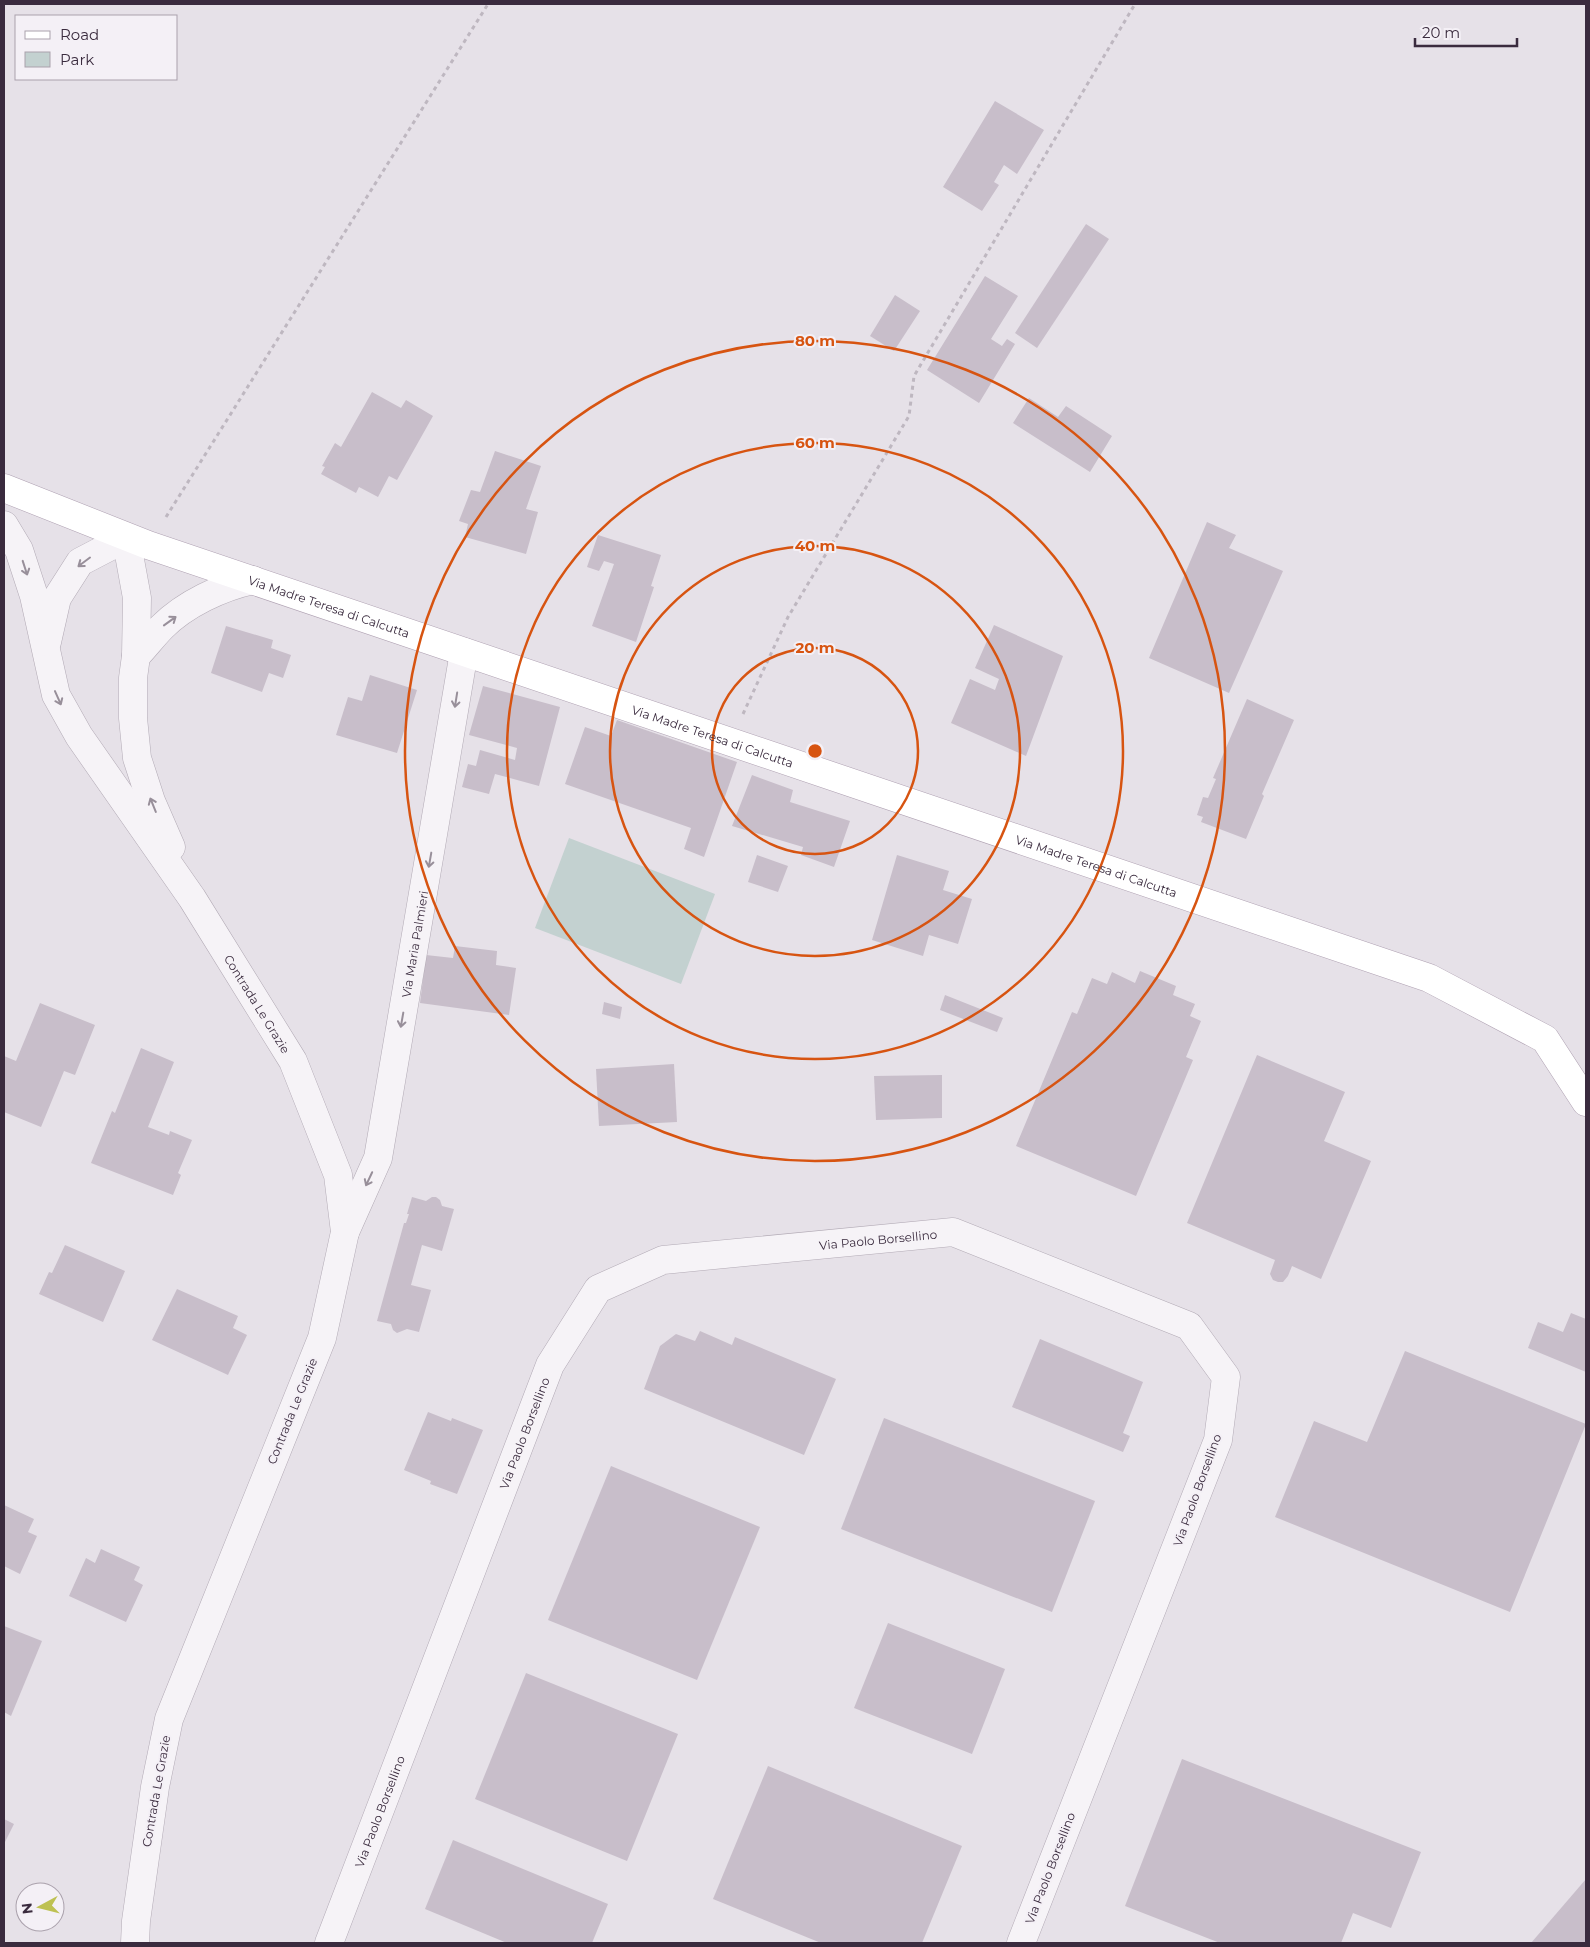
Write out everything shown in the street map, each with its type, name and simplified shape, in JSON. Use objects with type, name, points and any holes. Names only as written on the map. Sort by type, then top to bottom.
[{"type":"main road","name":"Via Madre Teresa di Calcutta","points":[[4,488],[137,542],[1429,978],[1545,1039],[1586,1102]]},
{"type":"street","name":"Contrada Le Grazie","points":[[4,525],[19,550],[31,587],[56,695],[79,736],[192,898],[293,1061],[338,1175],[345,1232],[322,1338],[169,1719],[155,1787],[136,1921],[135,1943]]},
{"type":"street","name":"Contrada Le Grazie","points":[[45,651],[57,598],[80,562],[137,542],[136,656],[132,678],[137,758],[151,801],[192,898]]},
{"type":"street","points":[[136,656],[163,626],[195,603],[229,585],[253,580]]},
{"type":"street","name":"Via Maria Palmieri","points":[[345,1232],[378,1158],[464,652]]},
{"type":"street","name":"Via Paolo Borsellino","points":[[329,1943],[550,1365],[598,1289],[663,1260],[953,1232],[1189,1326],[1226,1377],[1218,1440],[1021,1943]]},
{"type":"path","points":[[137,542],[488,4]]},
{"type":"path","points":[[730,741],[788,617],[909,416],[914,376],[1135,4]]},
{"type":"green space","points":[[569,838],[715,894],[681,984],[535,928]]},
{"type":"building","points":[[995,101],[1044,130],[1017,174],[1004,165],[994,182],[999,185],[982,211],[943,187]]},
{"type":"building","points":[[1086,224],[1109,239],[1037,348],[1015,333]]},
{"type":"building","points":[[985,276],[1018,296],[991,339],[1002,346],[1007,339],[1015,344],[979,403],[927,370]]},
{"type":"building","points":[[895,295],[920,311],[894,351],[870,336]]},
{"type":"building","points":[[372,392],[401,408],[406,400],[433,416],[397,480],[389,476],[378,497],[359,487],[356,493],[321,474],[325,467],[322,466],[335,443],[341,447]]},
{"type":"building","points":[[1029,398],[1058,417],[1066,406],[1112,436],[1090,472],[1013,423]]},
{"type":"building","points":[[495,451],[541,466],[526,509],[538,512],[526,554],[465,537],[468,524],[459,521],[471,490],[480,492]]},
{"type":"building","points":[[1207,522],[1236,535],[1229,548],[1283,571],[1229,693],[1149,658]]},
{"type":"building","points":[[598,535],[661,555],[651,586],[654,587],[636,642],[592,626],[614,564],[604,561],[599,571],[587,567]]},
{"type":"building","points":[[994,625],[1063,656],[1026,756],[951,723],[970,679],[995,690],[999,679],[975,668]]},
{"type":"building","points":[[226,626],[273,640],[271,648],[291,655],[283,678],[269,673],[262,692],[211,673]]},
{"type":"building","points":[[370,675],[417,690],[397,753],[336,735],[348,697],[362,701]]},
{"type":"building","points":[[483,686],[560,707],[539,786],[495,774],[489,794],[462,787],[468,764],[476,766],[480,750],[515,760],[517,748],[469,735]]},
{"type":"building","points":[[1247,699],[1294,720],[1262,794],[1264,796],[1246,839],[1201,822],[1203,817],[1197,815],[1203,797],[1208,798],[1216,779],[1213,778]]},
{"type":"building","points":[[617,720],[737,762],[704,857],[684,849],[691,828],[565,784],[585,727],[611,736]]},
{"type":"building","points":[[752,775],[793,790],[790,802],[850,821],[834,867],[801,855],[803,847],[732,826]]},
{"type":"building","points":[[757,855],[788,866],[778,892],[748,882]]},
{"type":"building","points":[[897,855],[949,871],[943,890],[972,899],[958,944],[929,935],[923,956],[872,940]]},
{"type":"building","points":[[455,946],[497,951],[496,965],[516,968],[509,1015],[420,1003],[426,955],[453,958]]},
{"type":"building","points":[[1140,971],[1176,986],[1173,995],[1195,1004],[1190,1016],[1201,1021],[1186,1057],[1193,1060],[1136,1196],[1016,1146],[1072,1012],[1077,1014],[1092,978],[1107,984],[1112,972],[1135,983]]},
{"type":"building","points":[[945,995],[1003,1018],[997,1032],[940,1010]]},
{"type":"building","points":[[604,1002],[622,1007],[620,1019],[602,1014]]},
{"type":"building","points":[[40,1003],[95,1025],[75,1075],[64,1071],[41,1127],[4,1112],[4,1056],[16,1061]]},
{"type":"building","points":[[141,1048],[174,1062],[148,1127],[169,1135],[170,1131],[192,1140],[178,1173],[181,1175],[173,1195],[91,1163],[112,1111],[115,1113]]},
{"type":"building","points":[[1257,1055],[1345,1092],[1324,1141],[1371,1161],[1321,1279],[1292,1266],[1283,1282],[1273,1280],[1270,1274],[1275,1260],[1187,1223]]},
{"type":"building","points":[[674,1064],[677,1122],[599,1126],[596,1069]]},
{"type":"building","points":[[942,1075],[942,1118],[876,1120],[874,1076]]},
{"type":"building","points":[[412,1197],[426,1201],[436,1197],[440,1200],[442,1206],[454,1209],[442,1251],[422,1245],[411,1285],[431,1290],[419,1332],[407,1329],[397,1333],[393,1330],[391,1324],[377,1321],[404,1223],[406,1223],[409,1214],[407,1214]]},
{"type":"building","points":[[65,1245],[125,1271],[103,1322],[39,1294],[49,1272],[52,1273]]},
{"type":"building","points":[[177,1289],[238,1316],[233,1328],[247,1335],[228,1375],[152,1340]]},
{"type":"building","points":[[1571,1313],[1586,1319],[1586,1372],[1528,1348],[1538,1322],[1563,1332]]},
{"type":"building","points":[[700,1331],[732,1345],[735,1337],[836,1379],[804,1455],[644,1389],[660,1346],[676,1334],[695,1341]]},
{"type":"building","points":[[1040,1339],[1143,1382],[1123,1433],[1130,1436],[1123,1452],[1012,1407]]},
{"type":"building","points":[[1405,1351],[1586,1424],[1510,1612],[1275,1517],[1314,1421],[1367,1442]]},
{"type":"building","points":[[428,1412],[451,1421],[452,1418],[483,1430],[457,1494],[430,1484],[431,1481],[404,1470]]},
{"type":"building","points":[[884,1418],[1095,1501],[1052,1612],[841,1529]]},
{"type":"building","points":[[611,1466],[760,1527],[697,1680],[548,1620]]},
{"type":"building","points":[[4,1505],[34,1519],[28,1532],[37,1536],[20,1574],[4,1566]]},
{"type":"building","points":[[101,1549],[140,1567],[134,1580],[143,1585],[126,1622],[69,1596],[86,1558],[95,1563]]},
{"type":"building","points":[[888,1623],[1005,1669],[972,1754],[854,1708]]},
{"type":"building","points":[[4,1626],[42,1641],[11,1716],[4,1712]]},
{"type":"building","points":[[526,1673],[678,1734],[627,1861],[475,1799]]},
{"type":"building","points":[[1182,1759],[1421,1852],[1391,1928],[1353,1913],[1341,1943],[1220,1943],[1125,1906]]},
{"type":"building","points":[[768,1766],[962,1846],[922,1943],[821,1943],[713,1899]]},
{"type":"building","points":[[4,1819],[14,1824],[4,1844]]},
{"type":"building","points":[[453,1840],[608,1904],[592,1943],[507,1943],[425,1909]]},
{"type":"building","points":[[1586,1879],[1586,1943],[1531,1943]]}]
